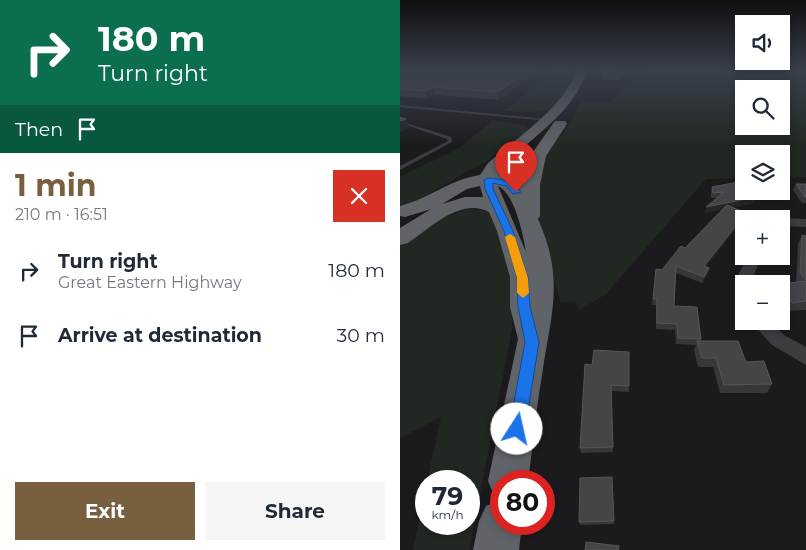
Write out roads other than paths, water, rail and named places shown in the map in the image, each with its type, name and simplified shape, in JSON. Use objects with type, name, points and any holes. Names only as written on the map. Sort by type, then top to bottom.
[{"type":"highway","points":[[400,238],[529,151],[578,96]]},
{"type":"highway","points":[[402,213],[554,122]]},
{"type":"highway","points":[[510,470],[532,342],[540,311],[542,279],[530,220],[531,185],[538,156],[554,122]]},
{"type":"highway","points":[[511,149],[491,170],[488,180],[489,189],[508,231],[523,278],[524,307],[532,342]]},
{"type":"highway","points":[[402,213],[418,209],[462,184],[470,181],[488,180],[509,184],[516,192],[530,220]]},
{"type":"highway","points":[[445,209],[470,201],[485,202],[497,208]]},
{"type":"highway","points":[[496,550],[499,535]]},
{"type":"street","points":[[790,222],[806,223]]},
{"type":"street","points":[[767,330],[778,340],[806,357]]},
{"type":"lane","points":[[400,106],[554,122]]},
{"type":"lane","points":[[400,122],[449,138],[450,142],[400,168]]}]
